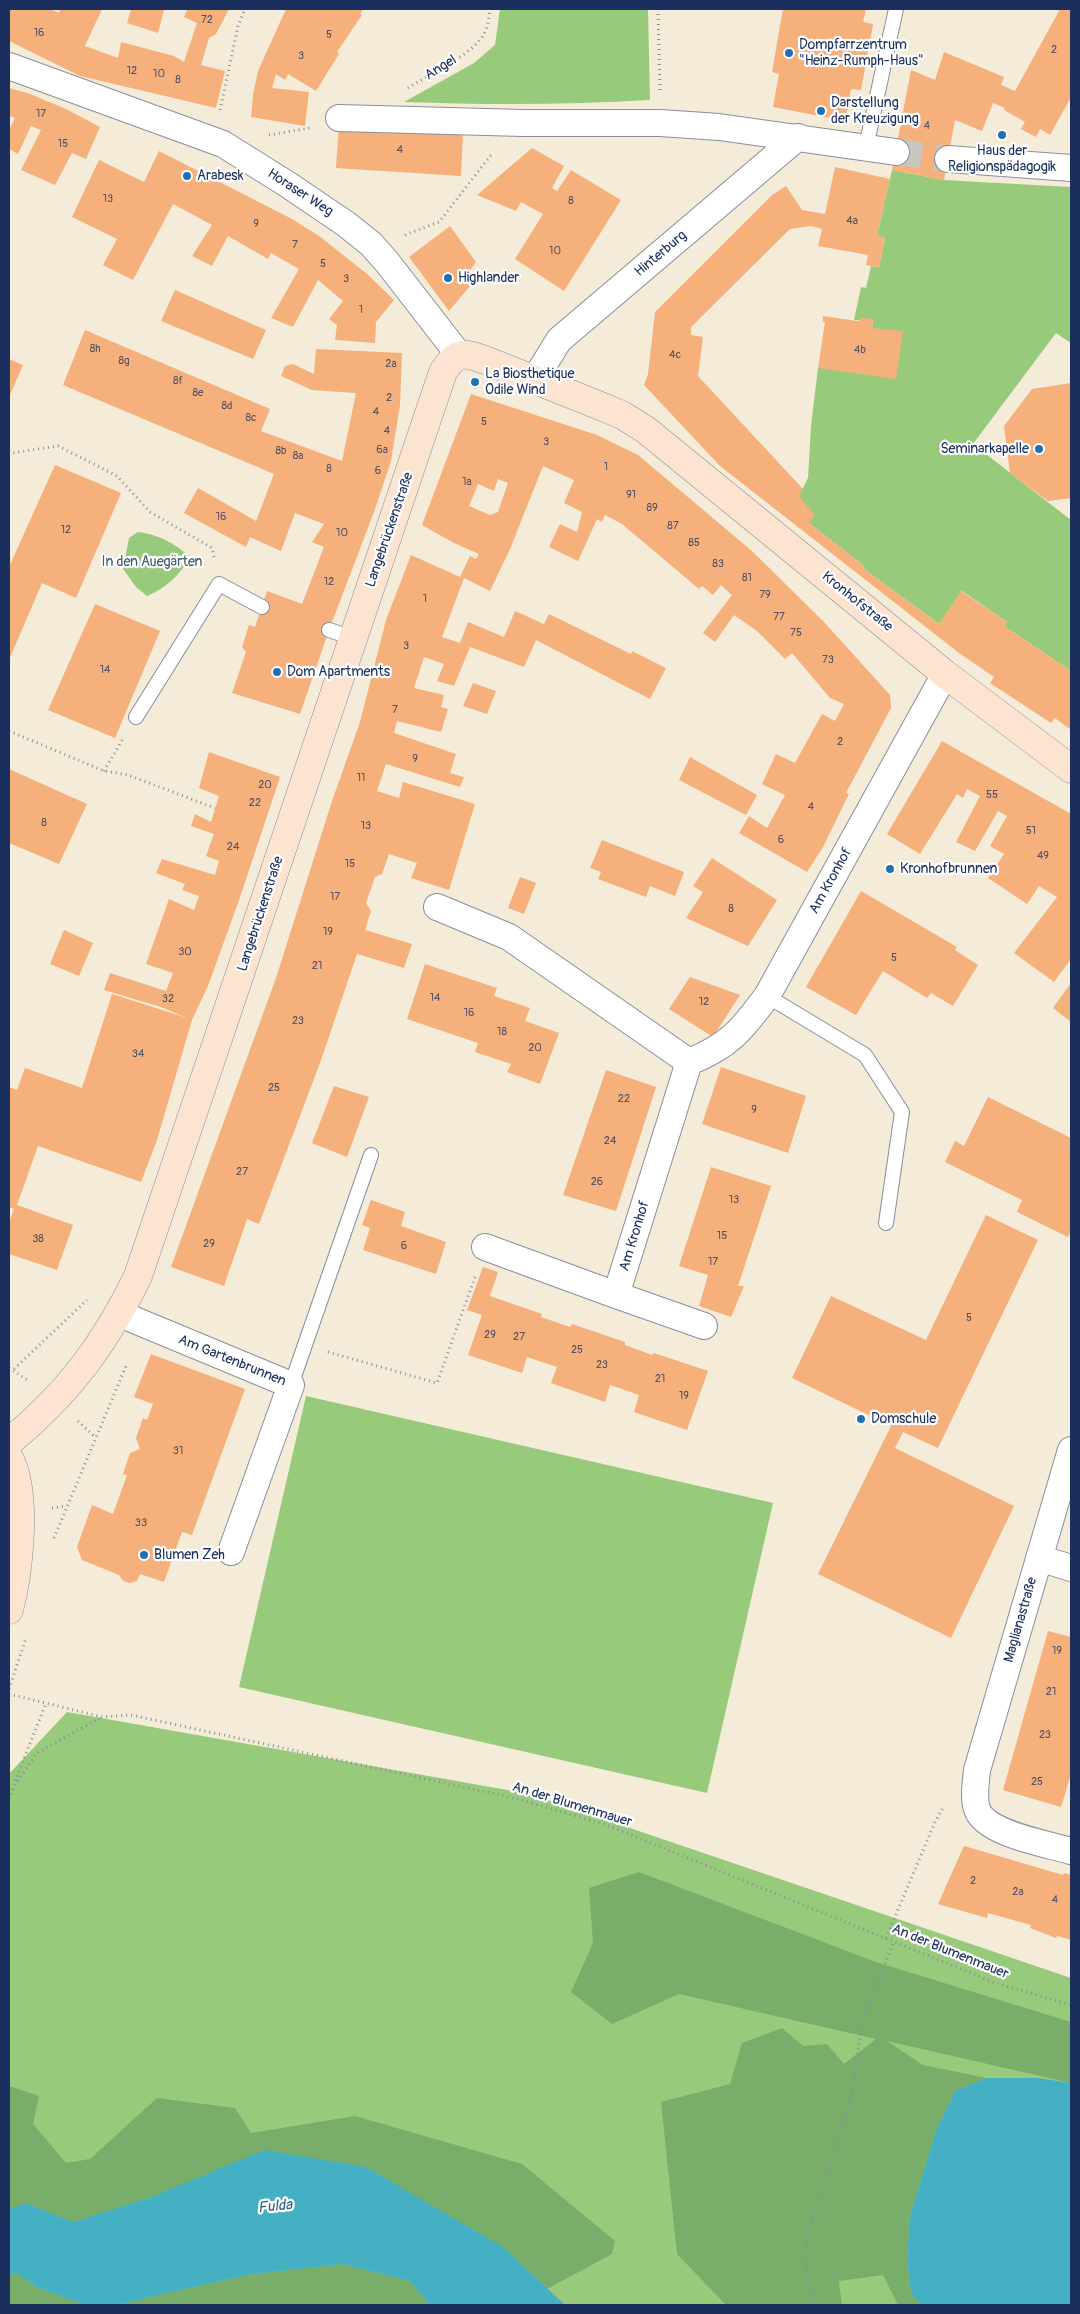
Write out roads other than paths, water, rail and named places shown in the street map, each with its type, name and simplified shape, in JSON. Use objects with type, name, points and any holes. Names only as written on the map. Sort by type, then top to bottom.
[{"type":"street","name":"Horaser Weg","points":[[9,66],[223,144],[287,184],[346,224],[371,244],[459,355]]},
{"type":"street","points":[[339,118],[514,123],[660,123],[719,127],[896,152]]},
{"type":"street","name":"Hinterburg","points":[[535,379],[558,340],[798,137]]},
{"type":"street","points":[[948,159],[1071,168]]},
{"type":"street","points":[[459,355],[468,354],[535,379]]},
{"type":"street","name":"Langebrückenstraße","points":[[9,1442],[40,1417],[90,1359],[131,1319],[138,1276],[341,634],[443,372],[450,362],[459,355]]},
{"type":"street","name":"Kronhofstraße","points":[[535,379],[622,415],[646,430],[945,674],[1071,769]]},
{"type":"street","name":"Am Kronhof","points":[[616,1295],[689,1062],[720,1048],[744,1027],[767,996],[945,674]]},
{"type":"street","points":[[437,908],[509,937],[689,1062]]},
{"type":"street","points":[[485,1247],[704,1326]]},
{"type":"street","name":"Am Gartenbrunnen","points":[[131,1319],[291,1385],[231,1552]]},
{"type":"street","name":"Maglianastraße","points":[[1071,1450],[977,1770],[976,1790],[977,1810],[987,1822],[1003,1831],[1071,1851]]},
{"type":"street","points":[[9,1458],[16,1482],[19,1555],[15,1587],[9,1610]]},
{"type":"street","points":[[1039,1558],[1071,1568]]},
{"type":"lane","points":[[866,148],[896,9]]},
{"type":"lane","points":[[136,717],[219,584],[262,607]]},
{"type":"lane","points":[[767,996],[865,1055],[902,1112],[886,1223]]},
{"type":"lane","points":[[291,1385],[371,1155]]},
{"type":"water","points":[[987,2078],[1038,2078],[1071,2083],[1071,2305],[922,2305],[911,2293],[907,2260],[910,2216],[936,2131],[955,2091]]},
{"type":"water","name":"Fulda","points":[[264,2150],[366,2167],[503,2247],[565,2305],[430,2305],[410,2281],[342,2264],[246,2275],[116,2305],[86,2305],[36,2287],[17,2273],[9,2275],[9,2209],[26,2203],[73,2222],[154,2196]]},
{"type":"tunnel","points":[[896,152],[948,159]]},
{"type":"place","name":"Dompfarrzentrum \"Heinz-Rumph-Haus\"","points":[[789,53]]},
{"type":"place","name":"Darstellung der Kreuzigung","points":[[821,111]]},
{"type":"place","name":"Haus der Religionspädagogik","points":[[1002,135]]},
{"type":"place","name":"Arabesk","points":[[187,176]]},
{"type":"place","name":"Highlander","points":[[448,278]]},
{"type":"place","name":"La Biosthetique Odile Wind","points":[[475,382]]},
{"type":"place","name":"Seminarkapelle","points":[[1039,449]]},
{"type":"place","name":"Dom Apartments","points":[[277,672]]},
{"type":"place","name":"Kronhofbrunnen","points":[[890,869]]},
{"type":"place","name":"Domschule","points":[[861,1419]]},
{"type":"place","name":"Blumen Zeh","points":[[144,1555]]},
{"type":"park label","name":"In den Auegärten","points":[[152,562]]}]
